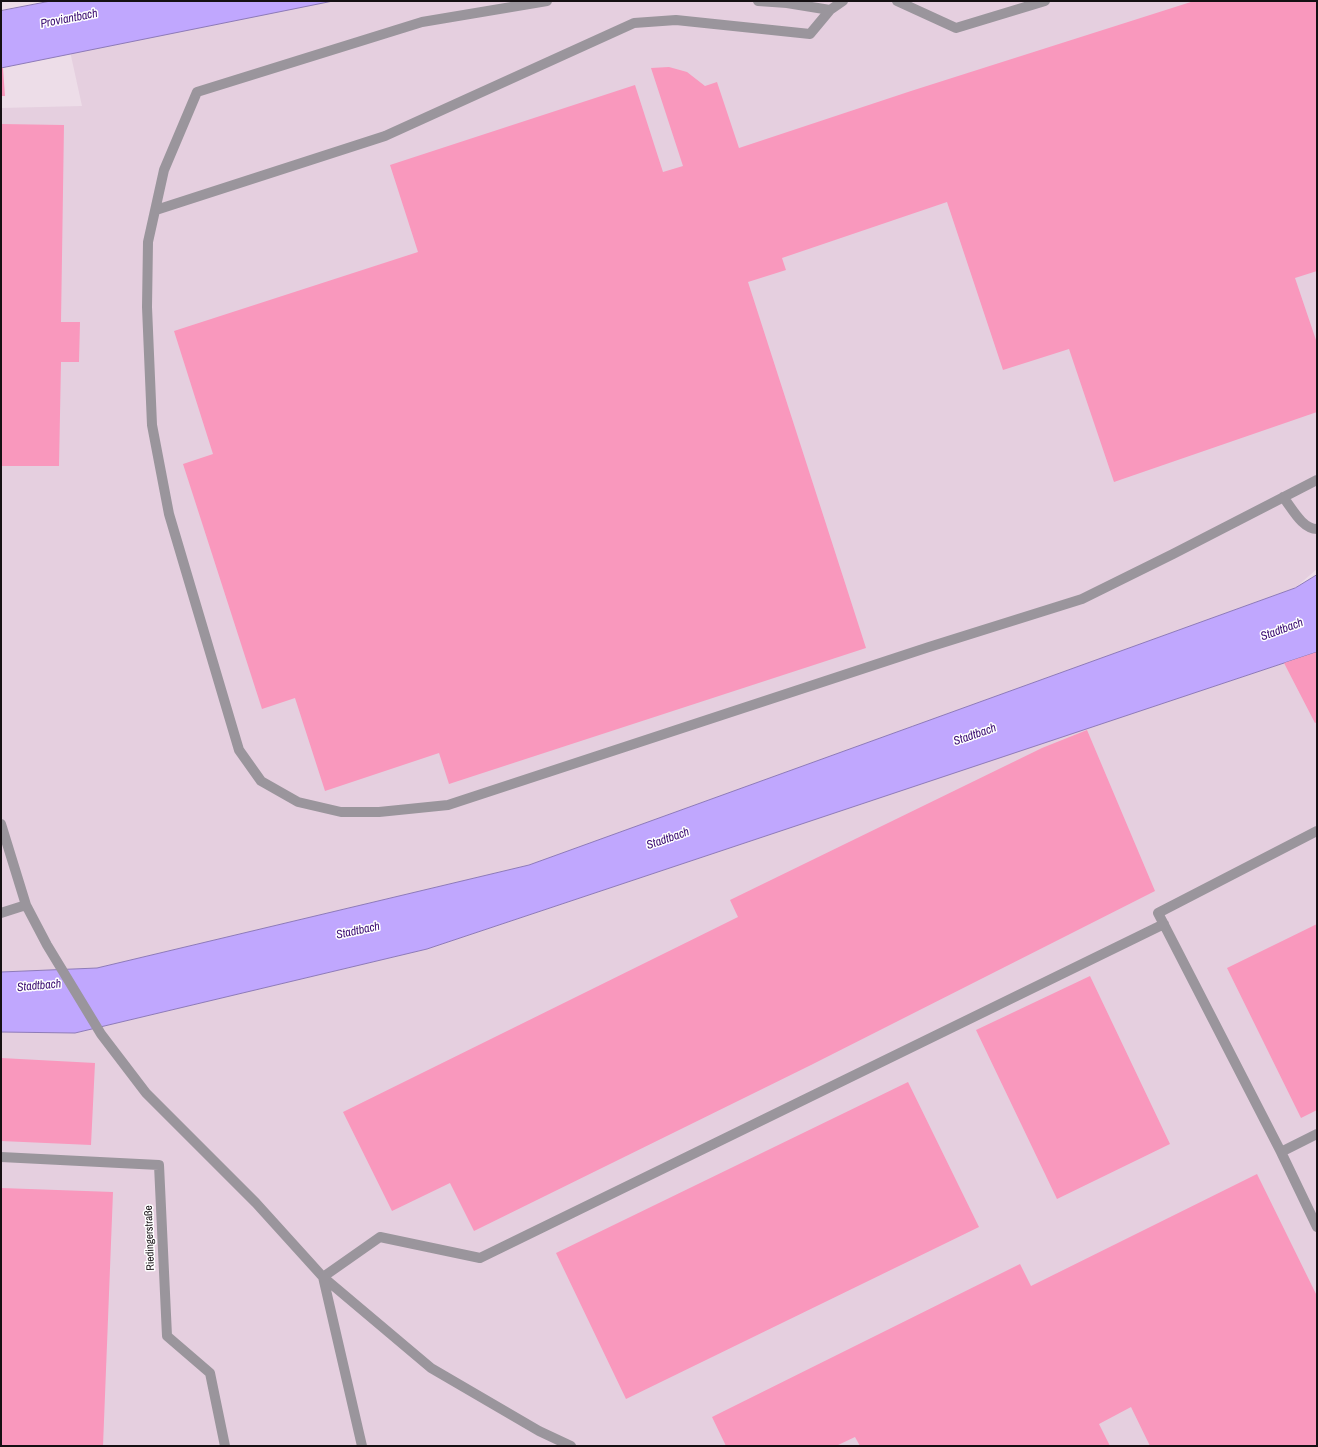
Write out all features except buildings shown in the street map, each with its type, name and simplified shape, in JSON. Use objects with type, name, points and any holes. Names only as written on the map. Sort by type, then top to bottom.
[{"type":"lane","points":[[547,1],[422,22],[197,92],[164,170],[148,242],[147,307],[152,425],[169,514],[239,750],[261,781],[298,802],[341,812],[379,812],[448,805],[930,646],[1082,599],[1317,480]]},
{"type":"lane","points":[[758,1],[787,2],[830,10]]},
{"type":"lane","points":[[156,210],[384,136],[634,23],[676,20],[810,34],[830,10],[843,1]]},
{"type":"lane","points":[[897,1],[956,28],[1045,1]]},
{"type":"lane","points":[[1283,497],[1301,521],[1312,529],[1317,529]]},
{"type":"lane","points":[[1,824],[26,905],[47,945],[101,1034],[146,1093],[256,1203],[323,1277],[431,1368],[539,1432],[571,1446]]},
{"type":"lane","points":[[1317,831],[1158,913],[1281,1152],[1317,1227]]},
{"type":"lane","points":[[1,913],[26,905]]},
{"type":"lane","points":[[323,1277],[380,1237],[480,1258],[1164,924]]},
{"type":"lane","points":[[1281,1152],[1317,1134]]},
{"type":"lane","name":"Riedingerstraße","points":[[1,1157],[159,1165],[167,1336],[210,1373],[225,1446]]},
{"type":"lane","points":[[323,1277],[362,1446]]},
{"type":"shaded area","points":[[59,1],[1317,1],[1317,569],[1295,588],[529,865],[97,968],[1,972],[1,108],[82,106]]},
{"type":"shaded area","points":[[1317,652],[1317,1446],[1,1446],[1,1032],[75,1033],[427,949]]},
{"type":"water","name":"Proviantbach","points":[[51,1],[333,1],[1,68],[1,11]]},
{"type":"water","name":"Stadtbach","points":[[1317,575],[1317,652],[427,949],[75,1033],[1,1032],[1,972],[97,968],[529,865],[1295,588]]}]
